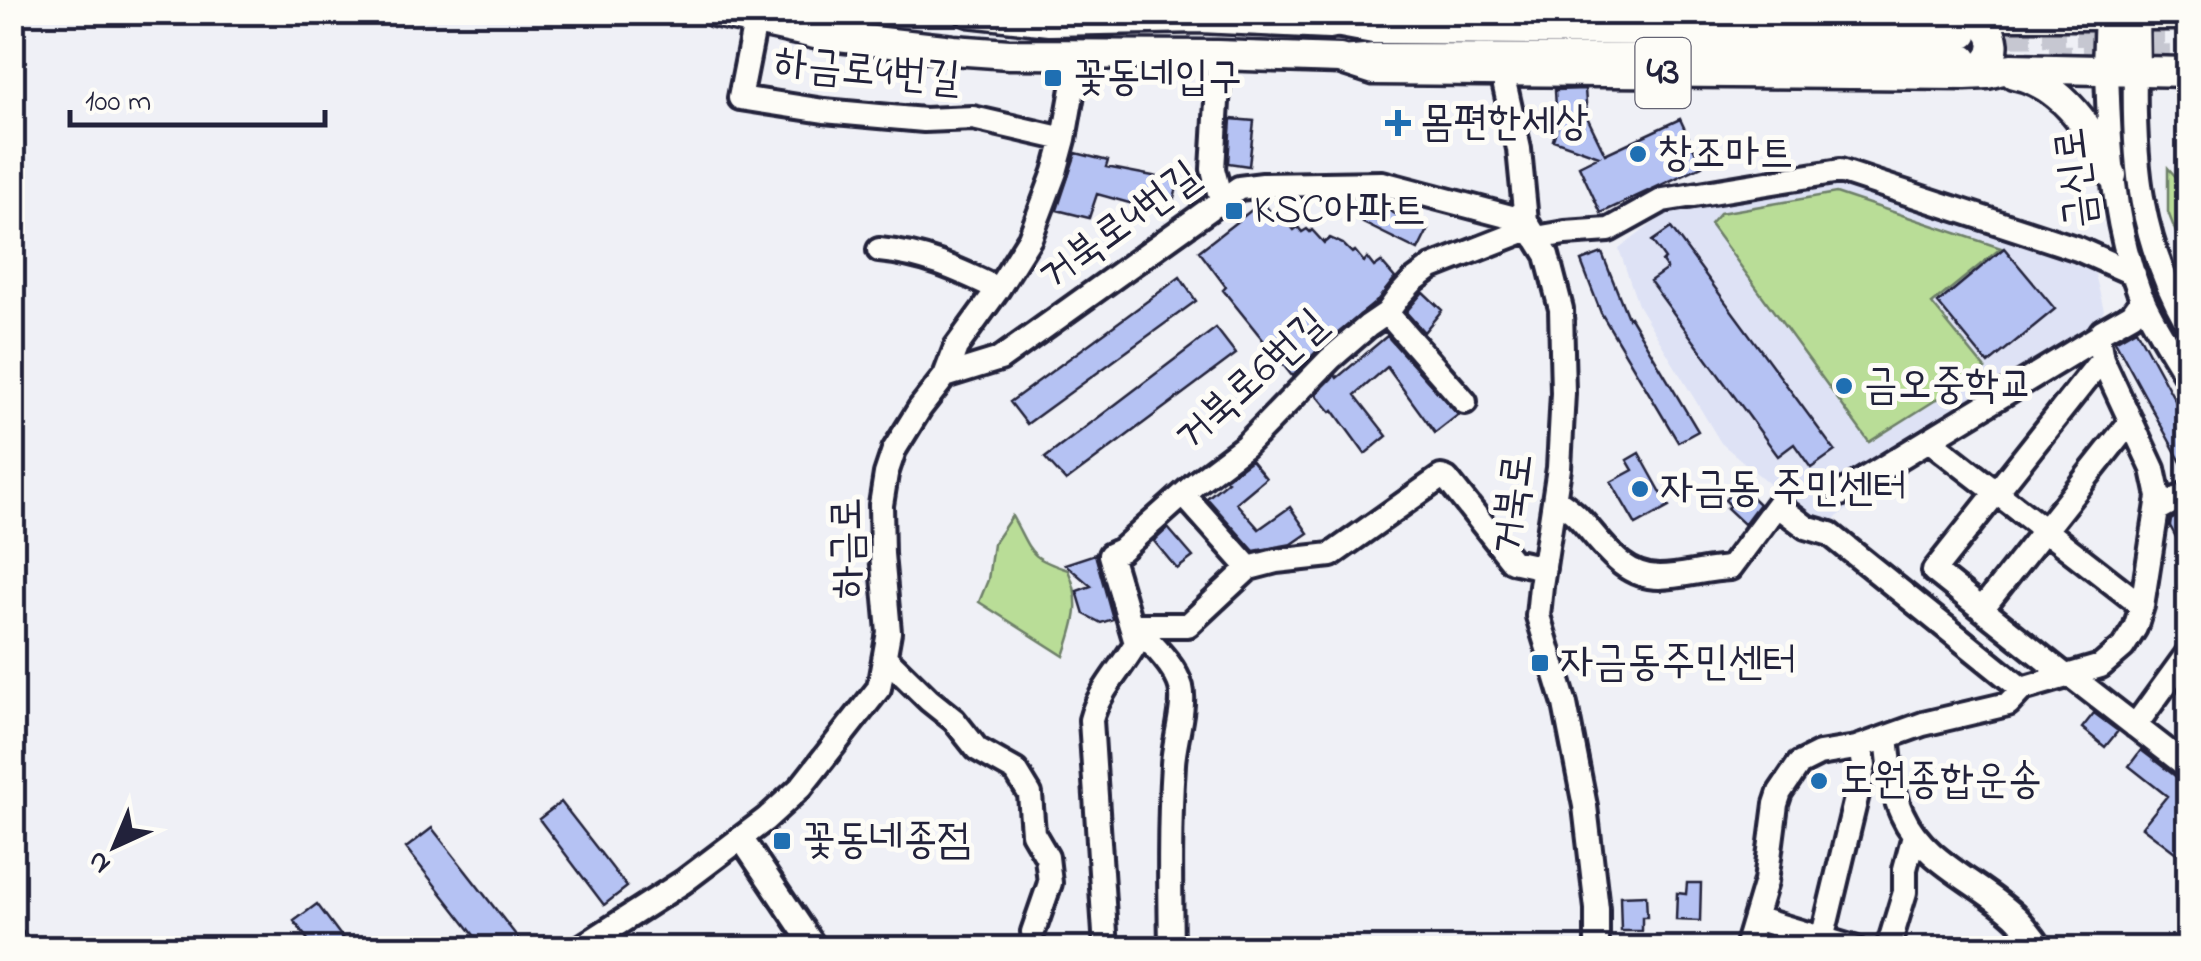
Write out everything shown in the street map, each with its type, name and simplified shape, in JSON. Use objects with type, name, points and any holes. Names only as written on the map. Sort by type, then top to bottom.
[{"type":"main road","name":"43","points":[[715,12],[820,35],[1009,54],[1340,58],[1374,70],[1509,72],[1970,51],[2012,13]]},
{"type":"main road","name":"43","points":[[969,12],[1049,21],[1251,17],[1329,24],[1374,14],[1790,13],[1970,51],[2011,68],[2121,70]]},
{"type":"main road","points":[[2012,13],[2188,15]]},
{"type":"main road","name":"금신로","points":[[2121,14],[2121,70]]},
{"type":"main road","points":[[1970,51],[2045,85],[2067,104],[2093,138],[2112,176]]},
{"type":"main road","points":[[2121,70],[2188,72]]},
{"type":"street","name":"하금로4번길","points":[[755,22],[740,98],[924,120],[973,118],[1064,138]]},
{"type":"street","points":[[1329,24],[1373,32],[1970,51]]},
{"type":"street","points":[[1340,58],[1970,51]]},
{"type":"street","name":"하금로","points":[[580,948],[682,882],[766,819],[801,787],[879,688],[889,632],[881,505],[886,474],[894,450],[945,376],[956,347],[1030,238],[1064,138],[1080,54]]},
{"type":"street","points":[[1217,55],[1213,169],[1221,200]]},
{"type":"street","name":"금신로","points":[[2121,70],[2112,176],[2121,232],[2143,299],[2188,379]]},
{"type":"street","name":"금신로","points":[[2121,70],[2146,226],[2165,282],[2188,325]]},
{"type":"street","name":"거북로","points":[[1509,72],[1505,86],[1530,229],[1547,255],[1560,310],[1559,468],[1538,616],[1564,704],[1585,806],[1598,948]]},
{"type":"street","points":[[1530,229],[1609,230],[1663,200],[1840,170],[2078,250],[2134,274]]},
{"type":"street","name":"거북로4번길","points":[[945,376],[1000,359],[1239,188],[1382,184],[1530,229]]},
{"type":"street","name":"거북로6번길","points":[[1133,634],[1110,554],[1121,550],[1245,446],[1330,359],[1387,313],[1400,295],[1432,267],[1530,229]]},
{"type":"street","points":[[879,250],[944,263],[998,288]]},
{"type":"street","points":[[2143,299],[2132,314],[2102,331],[2100,348],[1934,571],[2188,767]]},
{"type":"street","points":[[1387,313],[1464,402]]},
{"type":"street","points":[[1746,948],[1766,881],[1776,804],[1799,764],[1819,754],[1861,746],[1924,724],[2008,704],[2022,689],[2101,666],[2123,647],[2135,628],[2142,606],[2158,483],[2100,348]]},
{"type":"street","points":[[1840,494],[1929,440],[2100,348]]},
{"type":"street","points":[[1982,610],[2131,421]]},
{"type":"street","points":[[1929,440],[2142,606]]},
{"type":"street","points":[[1133,634],[1188,625],[1249,568],[1276,560],[1331,555],[1442,476],[1512,561],[1544,568]]},
{"type":"street","points":[[2157,510],[2188,493]]},
{"type":"street","points":[[1184,494],[1249,568]]},
{"type":"street","points":[[1554,498],[1577,515],[1613,558],[1632,571],[1658,577],[1730,568],[1777,505],[1806,527],[1830,534],[2022,689]]},
{"type":"street","points":[[1106,948],[1091,720],[1094,706],[1124,665],[1133,634]]},
{"type":"street","points":[[1133,634],[1146,638],[1155,647],[1177,676],[1182,692],[1170,818],[1171,948]]},
{"type":"street","points":[[886,658],[954,720],[978,749],[1016,770],[1030,794],[1034,833],[1047,857],[1050,883],[1033,932]]},
{"type":"street","points":[[2135,726],[2185,666]]},
{"type":"street","points":[[1887,737],[1900,811],[1914,835],[1950,869],[2015,916],[2041,948]]},
{"type":"street","points":[[1820,943],[1864,765],[1861,746]]},
{"type":"street","points":[[1888,948],[1905,892],[1905,869],[1914,835]]},
{"type":"street","points":[[741,838],[816,948]]},
{"type":"street","points":[[1755,918],[1820,943],[1854,948]]},
{"type":"street","points":[[12,940],[19,948]]},
{"type":"shaded area","name":"금오중학교","points":[[1839,180],[2072,257],[2094,270],[2104,310],[2095,328],[1839,496],[1848,509],[1830,522],[1821,522],[1816,517],[1812,520],[1721,443],[1638,305],[1619,249],[1669,211]]},
{"type":"green space","points":[[2168,168],[2188,190],[2185,256],[2168,212]]},
{"type":"green space","points":[[1836,193],[2001,248],[1932,304],[1985,369],[1869,442],[1710,224],[1720,213]]},
{"type":"green space","points":[[1012,516],[1032,552],[1068,570],[1073,582],[1076,613],[1064,656],[979,602],[988,580],[993,544]]},
{"type":"building","points":[[1585,89],[1587,117],[1605,154],[1680,119],[1702,166],[1601,213],[1579,166],[1599,156],[1553,140],[1557,127],[1555,90]]},
{"type":"building","points":[[1231,119],[1254,121],[1249,166],[1228,163]]},
{"type":"building","points":[[1076,153],[1108,161],[1106,167],[1179,181],[1169,214],[1097,194],[1089,218],[1057,210]]},
{"type":"building","points":[[1262,202],[1276,218],[1282,215],[1294,230],[1312,230],[1324,243],[1330,238],[1343,244],[1364,262],[1367,258],[1374,267],[1381,262],[1395,278],[1376,302],[1292,376],[1223,290],[1226,287],[1199,251]]},
{"type":"building","points":[[1373,203],[1428,230],[1418,250],[1363,223]]},
{"type":"building","points":[[1671,228],[1835,451],[1811,468],[1794,444],[1778,456],[1650,281],[1667,269],[1652,241]]},
{"type":"building","points":[[2004,248],[2055,309],[1988,364],[1938,303]]},
{"type":"building","points":[[1602,253],[1628,318],[1698,431],[1678,442],[1601,313],[1581,261]]},
{"type":"building","points":[[1180,277],[1196,301],[1027,424],[1010,402]]},
{"type":"building","points":[[1423,292],[1442,310],[1424,332],[1406,312]]},
{"type":"building","points":[[1216,328],[1236,354],[1066,481],[1045,458]]},
{"type":"building","points":[[2136,329],[2188,424],[2188,475],[2115,341]]},
{"type":"building","points":[[1387,336],[1458,415],[1435,433],[1387,367],[1355,395],[1387,436],[1365,454],[1333,410],[1316,394]]},
{"type":"building","points":[[1639,453],[1669,507],[1636,525],[1611,482],[1633,470],[1627,460]]},
{"type":"building","points":[[1251,460],[1266,478],[1236,503],[1259,529],[1290,507],[1308,533],[1292,544],[1254,551],[1207,498]]},
{"type":"building","points":[[1740,486],[1759,504],[1744,524],[1727,508],[1730,505],[1725,500]]},
{"type":"building","points":[[2188,510],[2188,559],[2170,526],[2171,520]]},
{"type":"building","points":[[1168,528],[1193,557],[1177,569],[1154,541]]},
{"type":"building","points":[[1095,554],[1113,619],[1101,623],[1084,614],[1077,591],[1091,586],[1065,564]]},
{"type":"building","points":[[2094,713],[2118,731],[2105,747],[2082,728]]},
{"type":"building","points":[[2141,750],[2188,782],[2188,862],[2142,827],[2167,796],[2129,766]]},
{"type":"building","points":[[561,802],[627,887],[604,905],[539,819]]},
{"type":"building","points":[[432,828],[526,948],[484,948],[406,848]]},
{"type":"building","points":[[1687,883],[1701,883],[1700,921],[1676,920],[1677,893],[1686,894]]},
{"type":"building","points":[[1646,895],[1647,917],[1642,917],[1642,931],[1621,931],[1620,896]]},
{"type":"building","points":[[317,904],[350,948],[314,948],[294,921]]},
{"type":"building","points":[[1765,937],[1785,943],[1783,948],[1762,948]]},
{"type":"tunnel","points":[[1977,36],[2188,34]]},
{"type":"tunnel","points":[[2049,56],[2188,55]]},
{"type":"place","name":"꽃동네입구","points":[[1053,78]]},
{"type":"place","name":"몸편한세상","points":[[1398,123]]},
{"type":"place","name":"창조마트","points":[[1638,154]]},
{"type":"place","name":"KSC아파트","points":[[1234,211]]},
{"type":"place","name":"금오중학교","points":[[1844,386]]},
{"type":"place","name":"자금동 주민센터","points":[[1640,489]]},
{"type":"place","name":"자금동주민센터","points":[[1540,663]]},
{"type":"place","name":"도원종합운송","points":[[1819,781]]},
{"type":"place","name":"꽃동네종점","points":[[782,841]]}]
